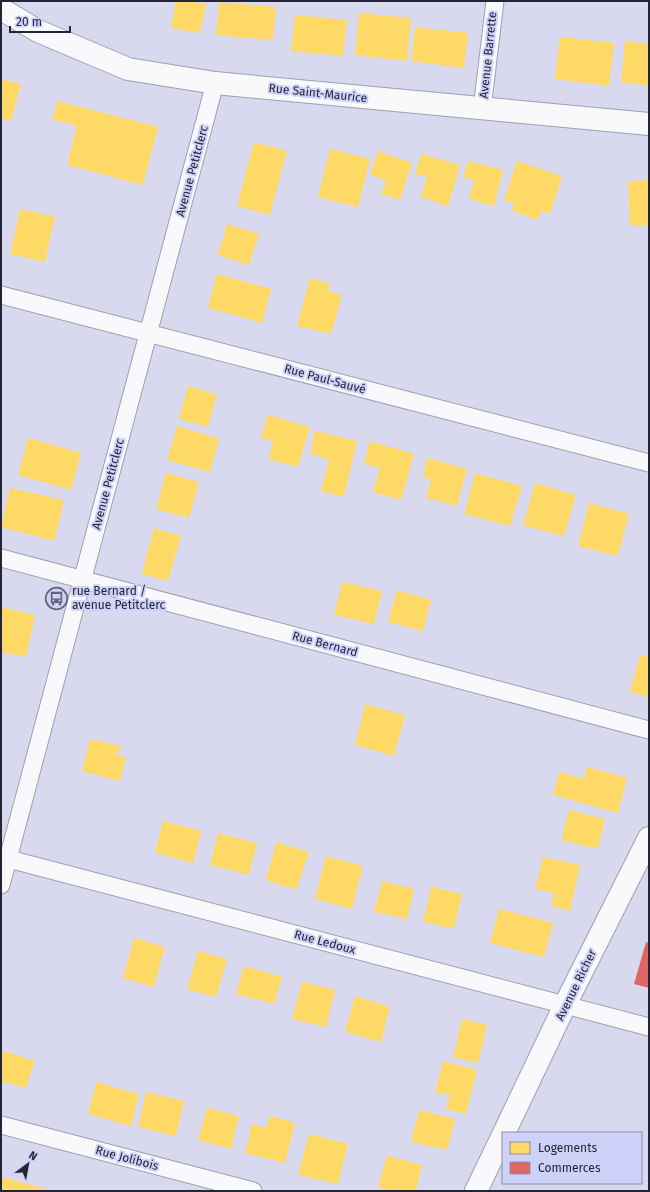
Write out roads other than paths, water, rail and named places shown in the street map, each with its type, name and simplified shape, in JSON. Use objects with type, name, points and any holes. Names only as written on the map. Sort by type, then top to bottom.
[{"type":"street","name":"Avenue Barrette","points":[[482,109],[495,1]]},
{"type":"street","name":"Rue Saint-Maurice","points":[[1,9],[38,31],[128,69],[215,83],[649,124]]},
{"type":"street","name":"Avenue Petitclerc","points":[[1,885],[5,857],[83,579],[215,83]]},
{"type":"street","name":"Rue Paul-Sauvé","points":[[1,295],[649,463]]},
{"type":"street","name":"Rue Bernard","points":[[1,558],[649,730]]},
{"type":"street","name":"Avenue Richer","points":[[504,1132],[649,838]]},
{"type":"street","name":"Rue Ledoux","points":[[5,857],[649,1027]]},
{"type":"street","name":"Rue Jolibois","points":[[1,1125],[253,1191]]},
{"type":"street","name":"Avenue Richer","points":[[476,1191],[502,1136]]},
{"type":"place","name":"rue Bernard / avenue Petitclerc","points":[[56,598]]}]
